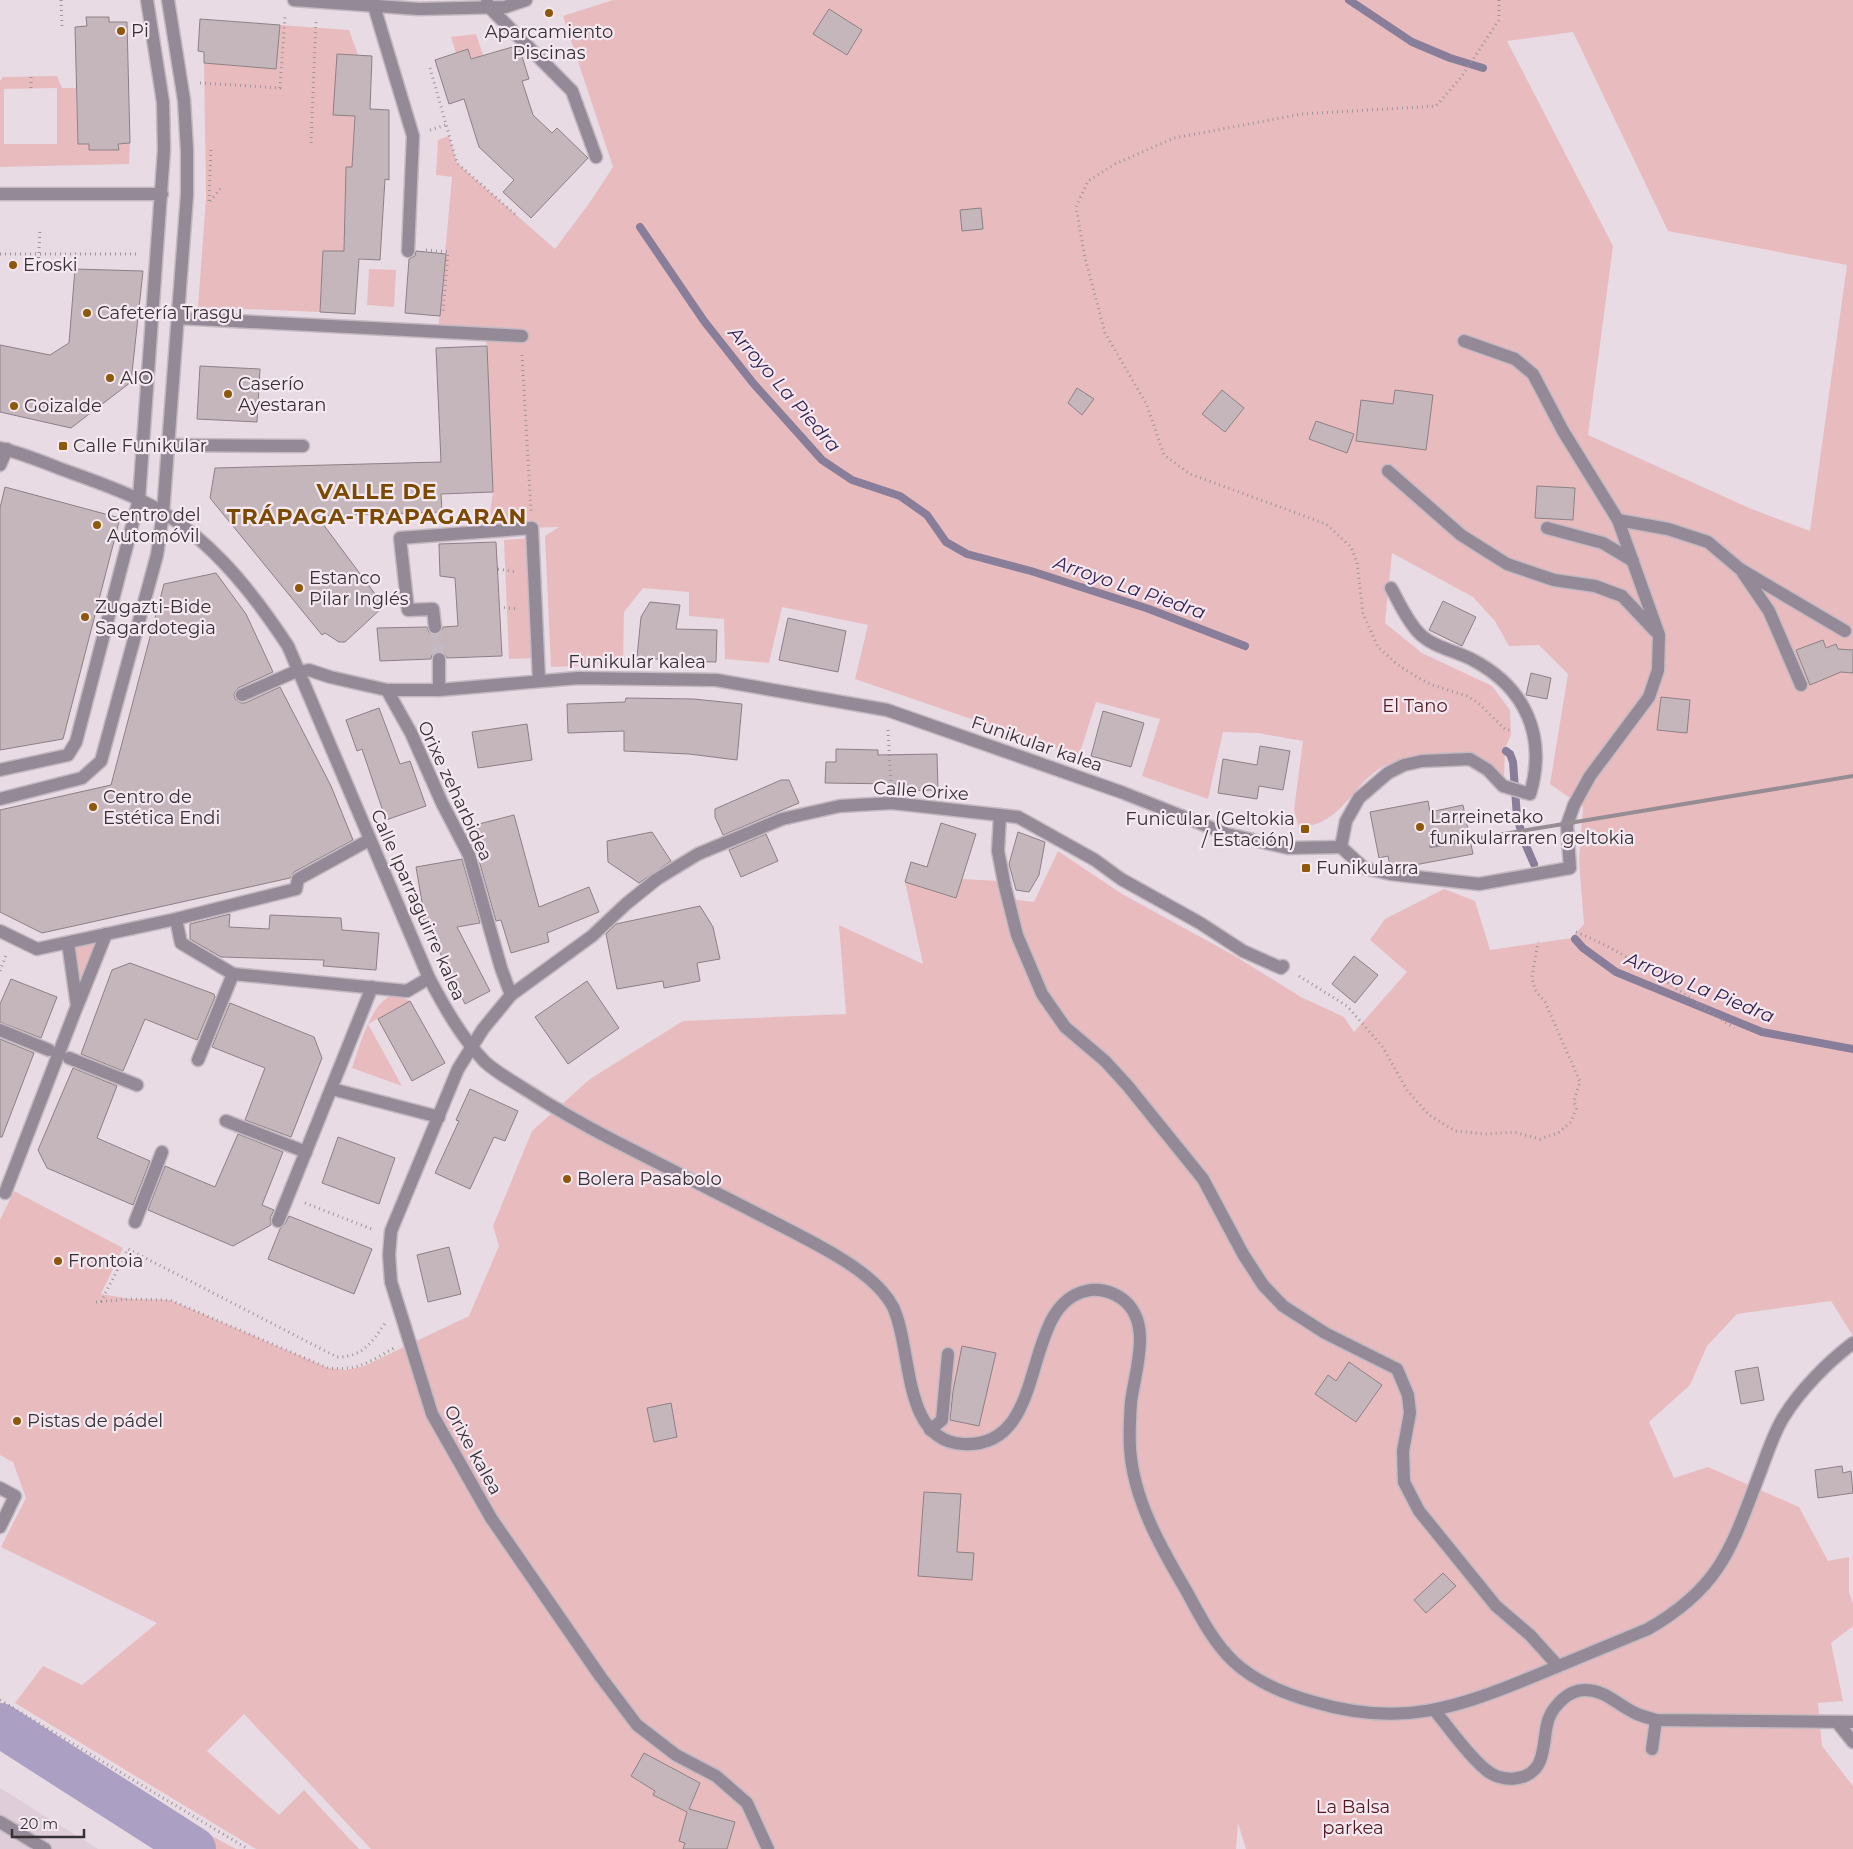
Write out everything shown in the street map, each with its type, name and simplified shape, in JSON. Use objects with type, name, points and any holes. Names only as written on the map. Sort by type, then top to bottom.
[{"type":"street","points":[[0,770],[68,755],[76,742],[139,499],[162,194],[163,102],[147,0]]},
{"type":"street","points":[[0,799],[82,778],[101,761],[156,555],[163,513],[186,196],[187,150],[181,81],[168,0]]},
{"type":"street","points":[[293,2],[317,1],[419,9],[487,3],[505,7],[526,0]]},
{"type":"street","points":[[487,3],[572,91],[596,157]]},
{"type":"street","points":[[374,6],[413,136],[408,250]]},
{"type":"street","points":[[0,194],[162,194]]},
{"type":"street","points":[[177,318],[522,336]]},
{"type":"street","points":[[1391,588],[1419,634],[1501,676],[1521,703],[1534,731],[1536,768],[1530,794],[1503,786],[1488,770],[1470,759],[1422,761],[1404,765],[1388,773],[1359,798],[1346,821],[1341,848],[1364,868],[1390,874],[1479,884],[1570,868],[1566,825],[1590,776],[1649,697],[1658,670],[1659,635],[1618,520],[1563,431],[1533,374],[1515,359],[1464,341]]},
{"type":"street","points":[[168,445],[303,446]]},
{"type":"street","points":[[0,465],[3,448],[139,499],[163,513],[195,536],[247,588],[288,646],[299,671],[242,695]]},
{"type":"street","points":[[1388,471],[1461,534],[1507,564],[1554,580],[1595,586],[1622,596],[1659,635]]},
{"type":"street","points":[[1618,520],[1668,528],[1708,542],[1740,569],[1845,631]]},
{"type":"street","points":[[435,627],[434,609],[408,610],[400,538],[532,528],[539,680]]},
{"type":"street","points":[[1547,528],[1603,543],[1633,561]]},
{"type":"street","points":[[1740,569],[1769,611],[1801,685]]},
{"type":"street","points":[[439,659],[439,690]]},
{"type":"street","name":"Funikular kalea","points":[[299,671],[309,670],[330,677],[387,690],[439,690],[578,678],[716,680],[887,710],[1121,792],[1227,834],[1288,848],[1341,848]]},
{"type":"street","name":"Calle Iparraguirre kalea","points":[[299,671],[429,978],[449,1016],[472,1047],[488,1065],[571,1119],[800,1236],[840,1258],[879,1288],[895,1312],[902,1332],[915,1402],[930,1430]]},
{"type":"street","name":"Orixe zeharbidea","points":[[387,690],[411,733],[442,803],[469,855],[501,968],[511,995]]},
{"type":"street","name":"Calle Orixe","points":[[511,995],[592,936],[626,904],[657,879],[698,854],[782,819],[811,811],[840,806],[892,803],[1018,817],[1094,860],[1121,879],[1200,923],[1243,952],[1280,968],[1283,966]]},
{"type":"street","points":[[1000,815],[998,851],[1005,887],[1018,935],[1042,994],[1065,1027],[1098,1054],[1127,1085],[1203,1179],[1243,1254],[1263,1285],[1283,1306],[1325,1333],[1397,1369],[1408,1395],[1410,1413],[1403,1451],[1404,1482],[1419,1511],[1496,1606],[1530,1635],[1558,1666]]},
{"type":"street","points":[[0,931],[37,949],[176,919],[296,889],[298,879],[369,840]]},
{"type":"street","points":[[176,919],[181,942],[233,974],[407,991],[429,978]]},
{"type":"street","points":[[5,1193],[106,934]]},
{"type":"street","points":[[68,943],[77,1006]]},
{"type":"street","points":[[198,1060],[233,974]]},
{"type":"street","points":[[278,1222],[372,987]]},
{"type":"street","name":"Orixe kalea","points":[[511,995],[483,1029],[458,1069],[390,1237],[391,1282],[407,1340],[432,1414],[464,1471],[491,1518],[600,1676],[637,1725],[676,1756],[716,1776],[746,1803],[768,1849]]},
{"type":"street","points":[[0,1030],[49,1050]]},
{"type":"street","points":[[69,1058],[137,1085]]},
{"type":"street","points":[[332,1089],[439,1117]]},
{"type":"street","points":[[226,1122],[306,1152]]},
{"type":"street","points":[[135,1222],[162,1152]]},
{"type":"street","points":[[948,1354],[942,1420],[930,1430],[942,1439],[955,1444],[970,1445],[986,1441],[1000,1433],[1021,1407],[1047,1330],[1062,1304],[1082,1291],[1108,1291],[1120,1297],[1129,1305],[1139,1329],[1139,1358],[1129,1424],[1133,1471],[1139,1495],[1176,1575],[1213,1638],[1231,1660],[1249,1674],[1291,1696],[1330,1707],[1384,1714],[1435,1711],[1481,1698],[1655,1624],[1686,1604],[1723,1563],[1734,1541],[1768,1451],[1783,1418],[1822,1372],[1853,1342]]},
{"type":"street","points":[[0,1488],[15,1496],[0,1527]]},
{"type":"street","points":[[1435,1711],[1486,1770],[1504,1779],[1520,1778],[1532,1771],[1540,1762],[1547,1718],[1555,1705],[1567,1695],[1582,1690],[1606,1694],[1634,1713],[1656,1720],[1853,1722]]},
{"type":"street","points":[[1652,1749],[1656,1720]]},
{"type":"street","points":[[1837,1722],[1853,1742]]},
{"type":"street","points":[[0,1822],[44,1849]]},
{"type":"path","points":[[61,0],[62,26]]},
{"type":"path","points":[[1500,0],[1499,20],[1462,76],[1436,106],[1302,114],[1174,138],[1116,164],[1088,181],[1076,207],[1085,258],[1105,333],[1147,405],[1164,455],[1190,474],[1326,524],[1350,546],[1357,562],[1363,614],[1378,647],[1398,665],[1417,677],[1432,685],[1466,696],[1478,703],[1506,730],[1534,731]]},
{"type":"path","points":[[310,143],[317,1]]},
{"type":"path","points":[[181,81],[280,88],[293,2]]},
{"type":"path","points":[[430,68],[457,163],[516,216]]},
{"type":"path","points":[[31,76],[31,88]]},
{"type":"path","points":[[211,147],[210,201],[221,188]]},
{"type":"path","points":[[38,268],[40,228]]},
{"type":"path","points":[[408,250],[448,252],[441,331]]},
{"type":"path","points":[[0,254],[139,255]]},
{"type":"path","points":[[522,336],[532,528]]},
{"type":"path","points":[[887,710],[892,803]]},
{"type":"path","points":[[1576,932],[1603,943],[1629,958],[1734,1028]]},
{"type":"path","points":[[1283,966],[1347,1006],[1382,1046],[1407,1090],[1429,1115],[1455,1131],[1487,1134],[1514,1132],[1540,1139],[1558,1133],[1571,1122],[1576,1109],[1574,1100],[1580,1082],[1544,1002],[1535,990],[1532,977],[1538,942]]},
{"type":"path","points":[[288,1197],[390,1237]]},
{"type":"path","points":[[101,1302],[128,1249],[325,1353],[337,1357],[348,1357],[366,1350],[397,1303]]},
{"type":"path","points":[[96,1302],[131,1299],[170,1300],[328,1368],[346,1370],[364,1366],[407,1340]]},
{"type":"path","points":[[0,1700],[248,1849]]},
{"type":"shaded area","points":[[0,1788],[98,1849],[0,1849]]},
{"type":"green space","points":[[613,0],[1853,0],[1853,1336],[1831,1301],[1737,1314],[1707,1346],[1690,1385],[1649,1422],[1674,1478],[1708,1467],[1799,1507],[1828,1561],[1849,1557],[1849,1592],[1853,1604],[1853,1626],[1831,1643],[1843,1701],[1818,1703],[1822,1746],[1853,1786],[1853,1849],[1246,1849],[1238,1823],[1236,1849],[371,1849],[244,1714],[207,1751],[279,1815],[304,1790],[359,1849],[256,1849],[15,1703],[43,1666],[82,1685],[157,1623],[1,1547],[26,1498],[13,1462],[0,1455],[0,1220],[14,1191],[123,1248],[101,1294],[131,1299],[170,1300],[328,1368],[346,1370],[364,1366],[469,1316],[499,1246],[493,1226],[532,1131],[590,1079],[683,1021],[846,1014],[839,925],[923,964],[905,882],[955,898],[962,879],[999,881],[1001,898],[1034,902],[1058,851],[1122,894],[1235,956],[1301,997],[1344,1017],[1354,1032],[1407,972],[1370,940],[1385,919],[1444,889],[1475,901],[1490,950],[1572,938],[1584,924],[1579,861],[1583,807],[1550,784],[1568,674],[1539,645],[1509,646],[1495,621],[1473,597],[1392,553],[1385,623],[1422,653],[1492,686],[1510,710],[1511,735],[1505,748],[1504,776],[1476,758],[1462,754],[1397,761],[1379,769],[1336,812],[1326,819],[1314,825],[1299,828],[1294,810],[1303,741],[1258,733],[1223,732],[1208,799],[1142,776],[1160,719],[1096,702],[1079,756],[855,679],[868,625],[782,607],[769,663],[725,659],[724,619],[689,616],[689,592],[643,588],[624,612],[623,664],[551,667],[545,536],[559,527],[488,529],[493,492],[487,346],[484,333],[438,331],[452,177],[436,175],[438,140],[449,136],[457,163],[555,249],[613,167],[563,16]],"holes":[[[1573,32],[1668,231],[1847,265],[1810,531],[1749,508],[1588,435],[1613,246],[1507,41]]]},
{"type":"green space","points":[[280,25],[349,30],[358,55],[333,115],[355,116],[352,167],[346,167],[344,251],[323,251],[320,312],[198,307],[206,198],[204,63],[276,69]]},
{"type":"green space","points":[[476,34],[483,55],[472,59],[468,49],[456,53],[451,37]]},
{"type":"green space","points":[[57,76],[62,88],[76,88],[78,144],[89,144],[89,150],[118,150],[118,144],[130,143],[129,164],[0,167],[0,81],[3,77]],"holes":[[[57,88],[57,144],[4,144],[4,89]]]},
{"type":"green space","points":[[369,269],[396,270],[394,307],[367,305]]},
{"type":"green space","points":[[528,538],[533,658],[509,659],[504,540]]},
{"type":"green space","points":[[106,934],[77,1006],[68,943]]},
{"type":"green space","points":[[395,994],[410,1001],[368,1024],[379,1005],[387,998]]},
{"type":"green space","points":[[368,1024],[402,1086],[352,1068]]},
{"type":"green space","points":[[0,1722],[236,1849],[191,1849],[0,1725]]},
{"type":"building","points":[[829,9],[862,30],[847,55],[813,34]]},
{"type":"building","points":[[86,17],[109,17],[109,22],[127,22],[130,143],[118,144],[119,150],[89,150],[89,144],[78,144],[75,27],[87,26]]},
{"type":"building","points":[[200,19],[280,25],[276,69],[204,63],[204,52],[198,51]]},
{"type":"building","points":[[516,46],[520,50],[529,79],[522,81],[533,115],[552,133],[557,128],[588,158],[531,218],[503,192],[514,180],[479,147],[464,99],[449,104],[435,60],[468,49],[471,59]]},
{"type":"building","points":[[337,54],[372,56],[370,109],[389,110],[389,180],[385,179],[380,260],[359,259],[355,314],[320,312],[323,251],[344,251],[346,167],[352,167],[355,116],[333,115]]},
{"type":"building","points":[[981,208],[983,229],[962,231],[960,210]]},
{"type":"building","points":[[416,251],[446,254],[440,316],[405,313],[409,259],[415,256]]},
{"type":"building","points":[[75,269],[143,271],[131,382],[71,428],[0,412],[0,345],[50,355],[69,343]]},
{"type":"building","points":[[487,346],[493,492],[441,494],[442,512],[317,516],[384,606],[345,642],[339,642],[325,633],[322,635],[210,498],[215,468],[441,462],[436,348]]},
{"type":"building","name":"Caserío Ayestaran","points":[[200,366],[260,369],[257,422],[197,419]]},
{"type":"building","points":[[1077,388],[1094,399],[1082,415],[1068,403]]},
{"type":"building","points":[[1222,390],[1244,408],[1225,432],[1202,414]]},
{"type":"building","points":[[1395,390],[1433,395],[1426,450],[1356,441],[1361,400],[1393,404]]},
{"type":"building","points":[[1316,421],[1354,434],[1347,453],[1309,439]]},
{"type":"building","points":[[1537,486],[1575,488],[1573,520],[1535,518]]},
{"type":"building","points":[[5,487],[120,518],[63,739],[0,750],[0,508]]},
{"type":"building","points":[[496,542],[502,656],[447,658],[443,652],[439,651],[432,655],[431,659],[380,661],[377,628],[427,627],[429,632],[435,635],[440,633],[443,627],[458,626],[455,578],[440,576],[439,544]]},
{"type":"building","points":[[216,573],[246,614],[273,672],[238,688],[234,694],[235,699],[245,703],[280,687],[331,786],[353,840],[294,872],[290,878],[42,933],[0,912],[0,810],[111,785],[164,584]]},
{"type":"building","points":[[1443,601],[1476,617],[1462,646],[1429,630]]},
{"type":"building","points":[[650,602],[680,605],[676,629],[717,630],[716,662],[676,661],[637,657],[641,617]]},
{"type":"building","points":[[788,618],[846,631],[838,672],[779,660]]},
{"type":"building","points":[[1823,640],[1826,648],[1836,644],[1838,649],[1853,650],[1853,673],[1841,672],[1810,685],[1796,650]]},
{"type":"building","points":[[1531,673],[1551,678],[1547,699],[1526,695]]},
{"type":"building","points":[[1661,697],[1690,700],[1687,733],[1657,730]]},
{"type":"building","points":[[626,698],[694,699],[742,704],[737,760],[689,754],[624,751],[624,731],[568,733],[567,704],[625,702]]},
{"type":"building","points":[[379,708],[400,764],[410,761],[426,806],[386,820],[362,749],[357,751],[346,720]]},
{"type":"building","points":[[1103,711],[1144,723],[1131,767],[1091,756]]},
{"type":"building","points":[[527,724],[532,760],[478,768],[472,732]]},
{"type":"building","points":[[1260,746],[1290,751],[1283,790],[1259,786],[1257,799],[1218,793],[1223,759],[1257,765]]},
{"type":"building","points":[[836,749],[878,750],[878,755],[937,754],[938,790],[896,791],[896,784],[825,783],[826,762],[836,762]]},
{"type":"building","points":[[781,780],[789,780],[799,803],[723,835],[715,817],[715,809]]},
{"type":"building","name":"Larreinetako funikularraren geltokia","points":[[1428,801],[1430,812],[1463,805],[1473,854],[1404,867],[1390,866],[1388,856],[1379,858],[1370,812]]},
{"type":"building","points":[[514,815],[539,907],[589,887],[599,912],[547,933],[549,942],[511,953],[501,920],[496,921],[478,857],[484,856],[475,825]]},
{"type":"building","points":[[941,823],[976,834],[956,898],[905,882],[911,862],[927,867]]},
{"type":"building","points":[[652,832],[671,861],[639,883],[608,862],[607,841]]},
{"type":"building","points":[[1018,832],[1045,842],[1039,875],[1029,892],[1016,890],[1009,864]]},
{"type":"building","points":[[766,834],[778,861],[741,877],[729,850]]},
{"type":"building","points":[[462,859],[480,923],[457,927],[490,991],[465,1004],[418,908],[423,908],[416,867]]},
{"type":"building","points":[[700,906],[713,927],[720,959],[697,963],[700,981],[664,988],[663,981],[617,989],[606,934],[616,924]]},
{"type":"building","points":[[230,914],[229,927],[269,929],[270,915],[341,918],[342,930],[379,933],[376,970],[323,966],[324,960],[221,957],[190,939],[190,924]]},
{"type":"building","points":[[1354,956],[1378,975],[1355,1003],[1332,984]]},
{"type":"building","points":[[130,963],[214,994],[215,997],[197,1040],[145,1019],[123,1071],[81,1054],[112,970]]},
{"type":"building","points":[[11,979],[57,997],[41,1038],[0,1022],[0,1004]]},
{"type":"building","points":[[587,981],[619,1028],[568,1064],[535,1017]]},
{"type":"building","points":[[410,1001],[445,1063],[412,1081],[378,1019]]},
{"type":"building","points":[[230,1003],[314,1037],[322,1058],[291,1137],[245,1120],[265,1068],[212,1047]]},
{"type":"building","points":[[0,1039],[34,1053],[2,1137],[0,1137]]},
{"type":"building","points":[[73,1068],[117,1086],[97,1138],[150,1161],[133,1205],[47,1168],[38,1150]]},
{"type":"building","points":[[470,1089],[518,1111],[505,1141],[494,1137],[470,1189],[435,1173],[459,1121],[456,1120]]},
{"type":"building","points":[[238,1134],[283,1152],[262,1205],[274,1210],[270,1218],[271,1225],[233,1246],[148,1210],[165,1166],[215,1187]]},
{"type":"building","points":[[338,1137],[395,1158],[379,1204],[322,1183]]},
{"type":"building","points":[[289,1216],[372,1249],[354,1294],[268,1259],[280,1229]]},
{"type":"building","points":[[449,1247],[461,1294],[428,1302],[417,1255]]},
{"type":"building","points":[[962,1346],[996,1353],[979,1426],[950,1420],[953,1391]]},
{"type":"building","points":[[1349,1362],[1382,1385],[1356,1422],[1315,1394],[1328,1375],[1336,1381]]},
{"type":"building","points":[[1758,1367],[1764,1400],[1741,1404],[1735,1371]]},
{"type":"building","points":[[671,1403],[677,1437],[654,1442],[647,1408]]},
{"type":"building","points":[[1842,1466],[1843,1473],[1851,1471],[1853,1493],[1818,1498],[1815,1470]]},
{"type":"building","points":[[924,1492],[961,1494],[957,1552],[974,1553],[972,1580],[918,1576]]},
{"type":"building","points":[[1443,1573],[1456,1586],[1426,1613],[1414,1600]]},
{"type":"building","points":[[644,1753],[700,1783],[689,1809],[735,1822],[727,1849],[683,1849],[685,1843],[679,1841],[687,1812],[653,1795],[655,1791],[631,1776]]},
{"type":"waterway","points":[[1349,0],[1412,42],[1450,58],[1483,68]]},
{"type":"waterway","name":"Arroyo La Piedra","points":[[640,227],[704,321],[753,383],[822,460],[852,480],[900,496],[927,515],[946,542],[967,554],[1031,571],[1149,609],[1245,646]]},
{"type":"waterway","name":"Arroyo La Piedra","points":[[1506,751],[1510,754],[1513,762],[1517,817],[1524,841],[1534,864]]},
{"type":"waterway","name":"Arroyo La Piedra","points":[[1575,939],[1583,948],[1616,972],[1762,1032],[1853,1049]]},
{"type":"waterway","points":[[0,1725],[194,1849]]},
{"type":"tunnel","points":[[435,627],[439,659]]},
{"type":"railway","points":[[1431,846],[1853,776]]},
{"type":"place","name":"Aparcamiento Piscinas","points":[[549,13]]},
{"type":"place","name":"Pi","points":[[121,31]]},
{"type":"place","name":"Eroski","points":[[13,265]]},
{"type":"place","name":"Cafetería Trasgu","points":[[87,313]]},
{"type":"place","name":"AIO","points":[[110,378]]},
{"type":"place","name":"Caserío Ayestaran","points":[[228,394]]},
{"type":"place","name":"Goizalde","points":[[14,406]]},
{"type":"place","name":"Calle Funikular","points":[[63,446]]},
{"type":"place","name":"Centro del Automóvil","points":[[97,525]]},
{"type":"place","name":"Estanco Pilar Inglés","points":[[299,588]]},
{"type":"place","name":"Zugazti-Bide Sagardotegia","points":[[85,617]]},
{"type":"place","name":"Centro de Estética Endi","points":[[93,807]]},
{"type":"place","name":"Larreinetako funikularraren geltokia","points":[[1420,827]]},
{"type":"place","name":"Funicular (Geltokia / Estación)","points":[[1305,829]]},
{"type":"place","name":"Funikularra","points":[[1306,868]]},
{"type":"place","name":"Bolera Pasabolo","points":[[567,1179]]},
{"type":"place","name":"Frontoia","points":[[58,1261]]},
{"type":"place","name":"Pistas de pádel","points":[[17,1421]]},
{"type":"district","name":"VALLE DE TRÁPAGA-TRAPAGARAN","points":[[377,504]]},
{"type":"park label","name":"El Tano","points":[[1415,706]]},
{"type":"park label","name":"La Balsa parkea","points":[[1353,1817]]}]
